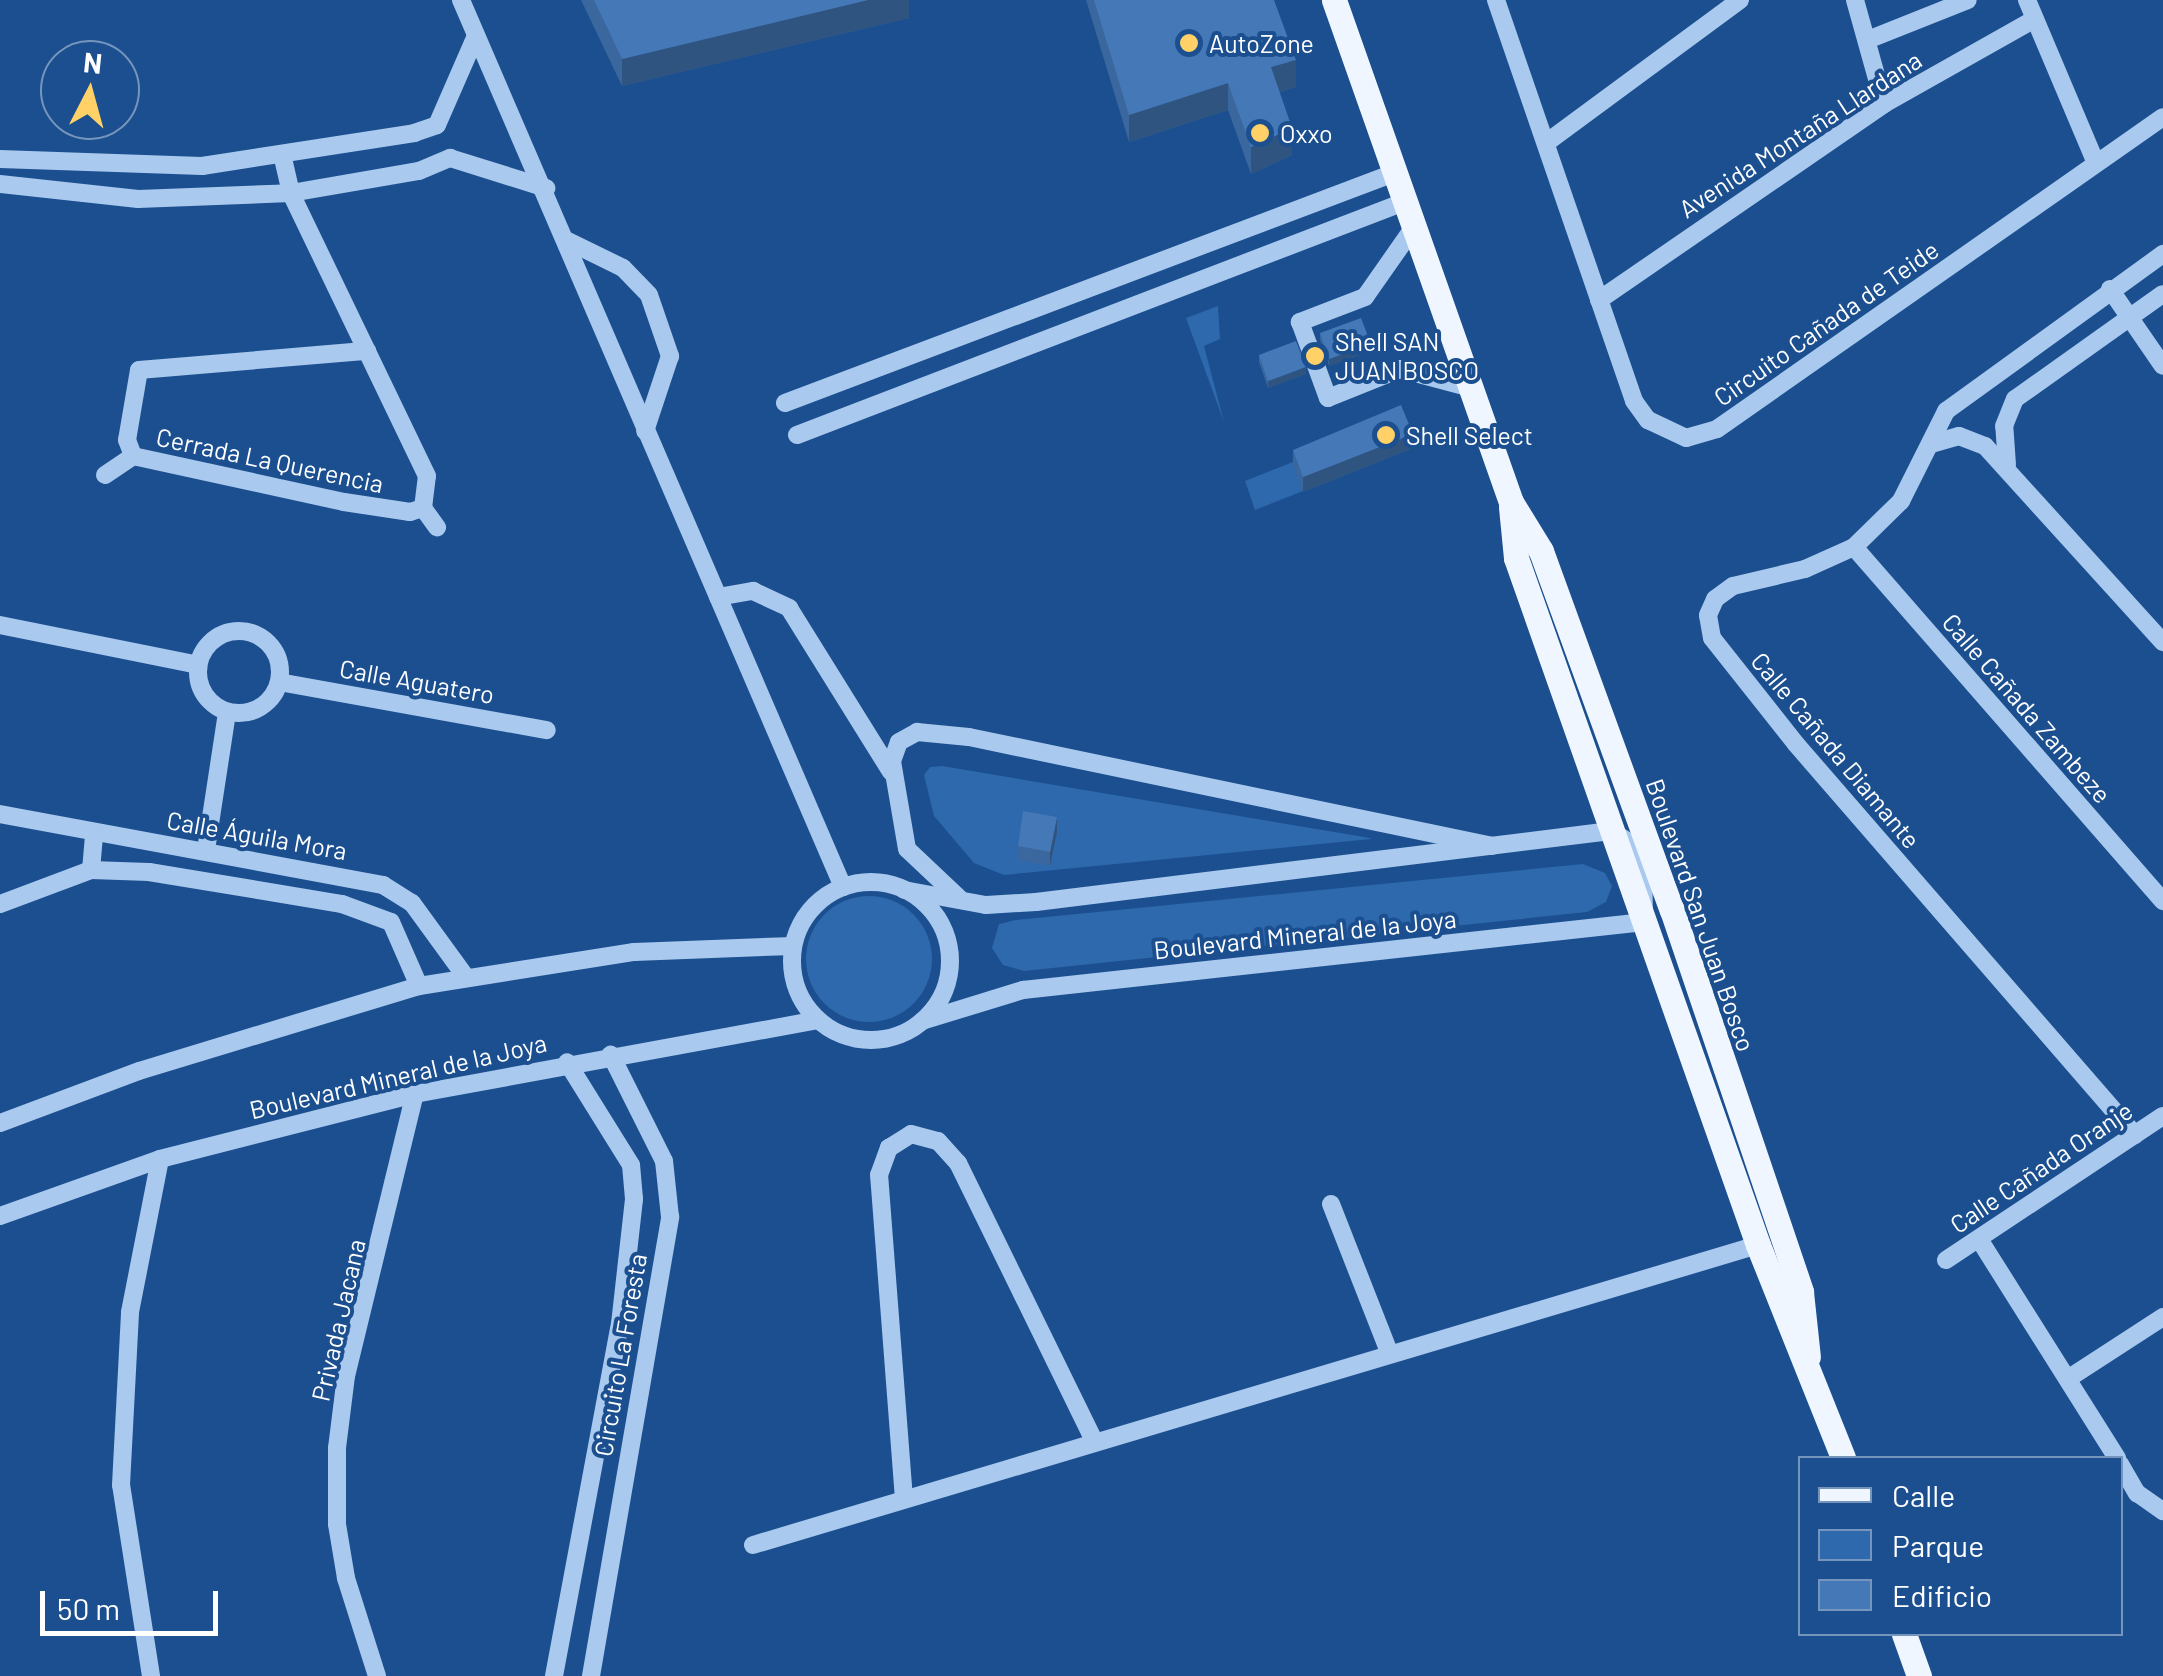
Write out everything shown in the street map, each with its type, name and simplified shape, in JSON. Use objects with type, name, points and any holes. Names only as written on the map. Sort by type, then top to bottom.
[{"type":"main road","name":"Boulevard San Juan Bosco","points":[[1334,0],[1511,502],[1541,551],[1672,910],[1801,1292],[1808,1357]]},
{"type":"main road","name":"Boulevard San Juan Bosco","points":[[1511,502],[1516,558],[1758,1244],[1788,1324],[1808,1357],[1842,1456]]},
{"type":"main road","points":[[1905,1636],[1918,1676]]},
{"type":"street","points":[[461,0],[546,188],[644,430],[843,887]]},
{"type":"street","name":"Circuito Cañada de Teide","points":[[1496,0],[1634,400],[1648,420],[1686,438],[1701,435],[2163,117]]},
{"type":"street","points":[[1546,142],[1740,0]]},
{"type":"street","points":[[1854,0],[1870,39],[1884,104]]},
{"type":"street","points":[[1870,39],[1968,0]]},
{"type":"street","points":[[2027,0],[2096,163]]},
{"type":"street","name":"Avenida Montaña Llardana","points":[[1599,300],[1884,104],[2035,19]]},
{"type":"street","points":[[450,158],[437,125],[475,38]]},
{"type":"street","points":[[0,159],[140,169],[283,157],[437,125]]},
{"type":"street","name":"Cerrada La Querencia","points":[[283,157],[291,193],[367,351],[427,476],[423,508],[410,512],[344,502],[133,456],[126,440],[136,367],[367,351]]},
{"type":"street","points":[[0,184],[138,199],[291,193],[418,171],[450,158],[546,188]]},
{"type":"street","points":[[785,403],[1394,173]]},
{"type":"street","points":[[798,435],[1404,202]]},
{"type":"street","points":[[1414,227],[1365,297],[1300,322],[1328,398],[1400,369],[1471,388]]},
{"type":"street","points":[[568,241],[623,268],[649,295],[670,356],[644,430]]},
{"type":"street","name":"Calle Cañada Diamante","points":[[2135,1135],[1846,804],[1712,638],[1708,615],[1722,592],[1820,564],[1854,547],[1900,501],[1936,425],[1963,396],[2163,254]]},
{"type":"street","points":[[2110,289],[2163,366]]},
{"type":"street","points":[[2007,464],[2008,409],[2030,386],[2163,294]]},
{"type":"street","points":[[1930,444],[1971,438],[2007,464],[2163,642]]},
{"type":"street","points":[[105,475],[133,456]]},
{"type":"street","points":[[423,508],[437,528]]},
{"type":"street","name":"Calle Cañada Zambeze","points":[[1854,547],[2163,901]]},
{"type":"street","points":[[718,597],[754,591],[789,608],[892,773]]},
{"type":"street","points":[[0,625],[198,666]]},
{"type":"street","points":[[238,630],[271,646],[279,682],[268,701],[249,712],[228,712],[200,686],[198,666],[205,648],[238,630]]},
{"type":"street","name":"Calle Aguatero","points":[[279,682],[547,730]]},
{"type":"street","points":[[206,850],[228,712]]},
{"type":"street","points":[[963,900],[907,849],[892,773],[894,751],[908,736],[953,734],[1415,825],[1502,850]]},
{"type":"street","name":"Calle Águila Mora","points":[[0,814],[383,885],[412,903],[465,976]]},
{"type":"street","points":[[1639,825],[1645,868],[1644,922]]},
{"type":"street","points":[[904,890],[938,920],[950,962],[937,1004],[922,1021],[881,1039],[836,1032],[818,1020],[801,998],[792,946],[820,900],[843,887],[885,882],[904,890],[963,900],[1036,902],[1502,850],[1611,831],[1632,844],[1672,910]]},
{"type":"street","points":[[92,870],[94,832]]},
{"type":"street","points":[[0,904],[92,870],[149,872],[372,911],[403,938],[419,986]]},
{"type":"street","name":"Boulevard Mineral de la Joya","points":[[922,1021],[1023,990],[1644,922]]},
{"type":"street","points":[[0,1123],[139,1071],[419,986],[634,952],[792,946]]},
{"type":"street","name":"Boulevard Mineral de la Joya","points":[[0,1216],[160,1159],[415,1094],[567,1062],[818,1020]]},
{"type":"street","name":"Circuito La Foresta","points":[[591,1676],[670,1217],[664,1161],[611,1054]]},
{"type":"street","name":"Circuito La Foresta","points":[[554,1676],[632,1244],[630,1165],[567,1062]]},
{"type":"street","name":"Privada Jacana","points":[[377,1676],[346,1578],[336,1524],[337,1448],[346,1376],[415,1094]]},
{"type":"street","name":"Calle Cañada Oranje","points":[[1946,1260],[2163,1116]]},
{"type":"street","points":[[904,1499],[880,1175],[888,1148],[911,1134],[938,1140],[958,1163],[1094,1441]]},
{"type":"street","points":[[151,1676],[122,1485],[123,1404],[134,1282],[160,1159]]},
{"type":"street","points":[[1331,1204],[1389,1352]]},
{"type":"street","points":[[1979,1239],[2116,1456]]},
{"type":"street","points":[[753,1544],[1758,1244]]},
{"type":"street","points":[[2070,1378],[2163,1317]]},
{"type":"street","points":[[620,1324],[647,1335]]},
{"type":"street","points":[[2123,1468],[2137,1493],[2163,1511]]},
{"type":"street","points":[[565,1602],[601,1609]]},
{"type":"green space","points":[[1218,306],[1220,339],[1204,346],[1224,422],[1186,318]]},
{"type":"green space","points":[[1293,462],[1303,491],[1255,510],[1245,481]]},
{"type":"green space","points":[[930,767],[1371,839],[1004,875],[974,863],[934,816],[924,775]]},
{"type":"green space","points":[[1583,864],[1605,873],[1612,886],[1606,902],[1587,912],[1024,971],[1003,965],[992,948],[999,924],[1016,920]]},
{"type":"green space","points":[[869,896],[893,901],[914,914],[927,935],[932,959],[927,983],[914,1004],[893,1017],[869,1022],[845,1017],[824,1004],[811,983],[806,959],[811,935],[824,914],[845,901]]},
{"type":"building","points":[[594,0],[868,0],[622,59]]},
{"type":"building","name":"AutoZone","points":[[1094,0],[1274,0],[1296,60],[1271,67],[1292,128],[1251,147],[1228,83],[1129,115]]},
{"type":"building","points":[[1361,318],[1371,344],[1329,359],[1320,333]]},
{"type":"building","points":[[1296,341],[1306,367],[1268,381],[1259,355]]},
{"type":"building","points":[[1401,405],[1413,434],[1303,477],[1293,450]]},
{"type":"building","points":[[1023,811],[1057,817],[1050,852],[1018,846]]},
{"type":"place","name":"AutoZone","points":[[1189,43]]},
{"type":"place","name":"Oxxo","points":[[1260,133]]},
{"type":"place","name":"Shell SAN JUAN BOSCO","points":[[1315,356]]},
{"type":"place","name":"Shell Select","points":[[1386,435]]}]
